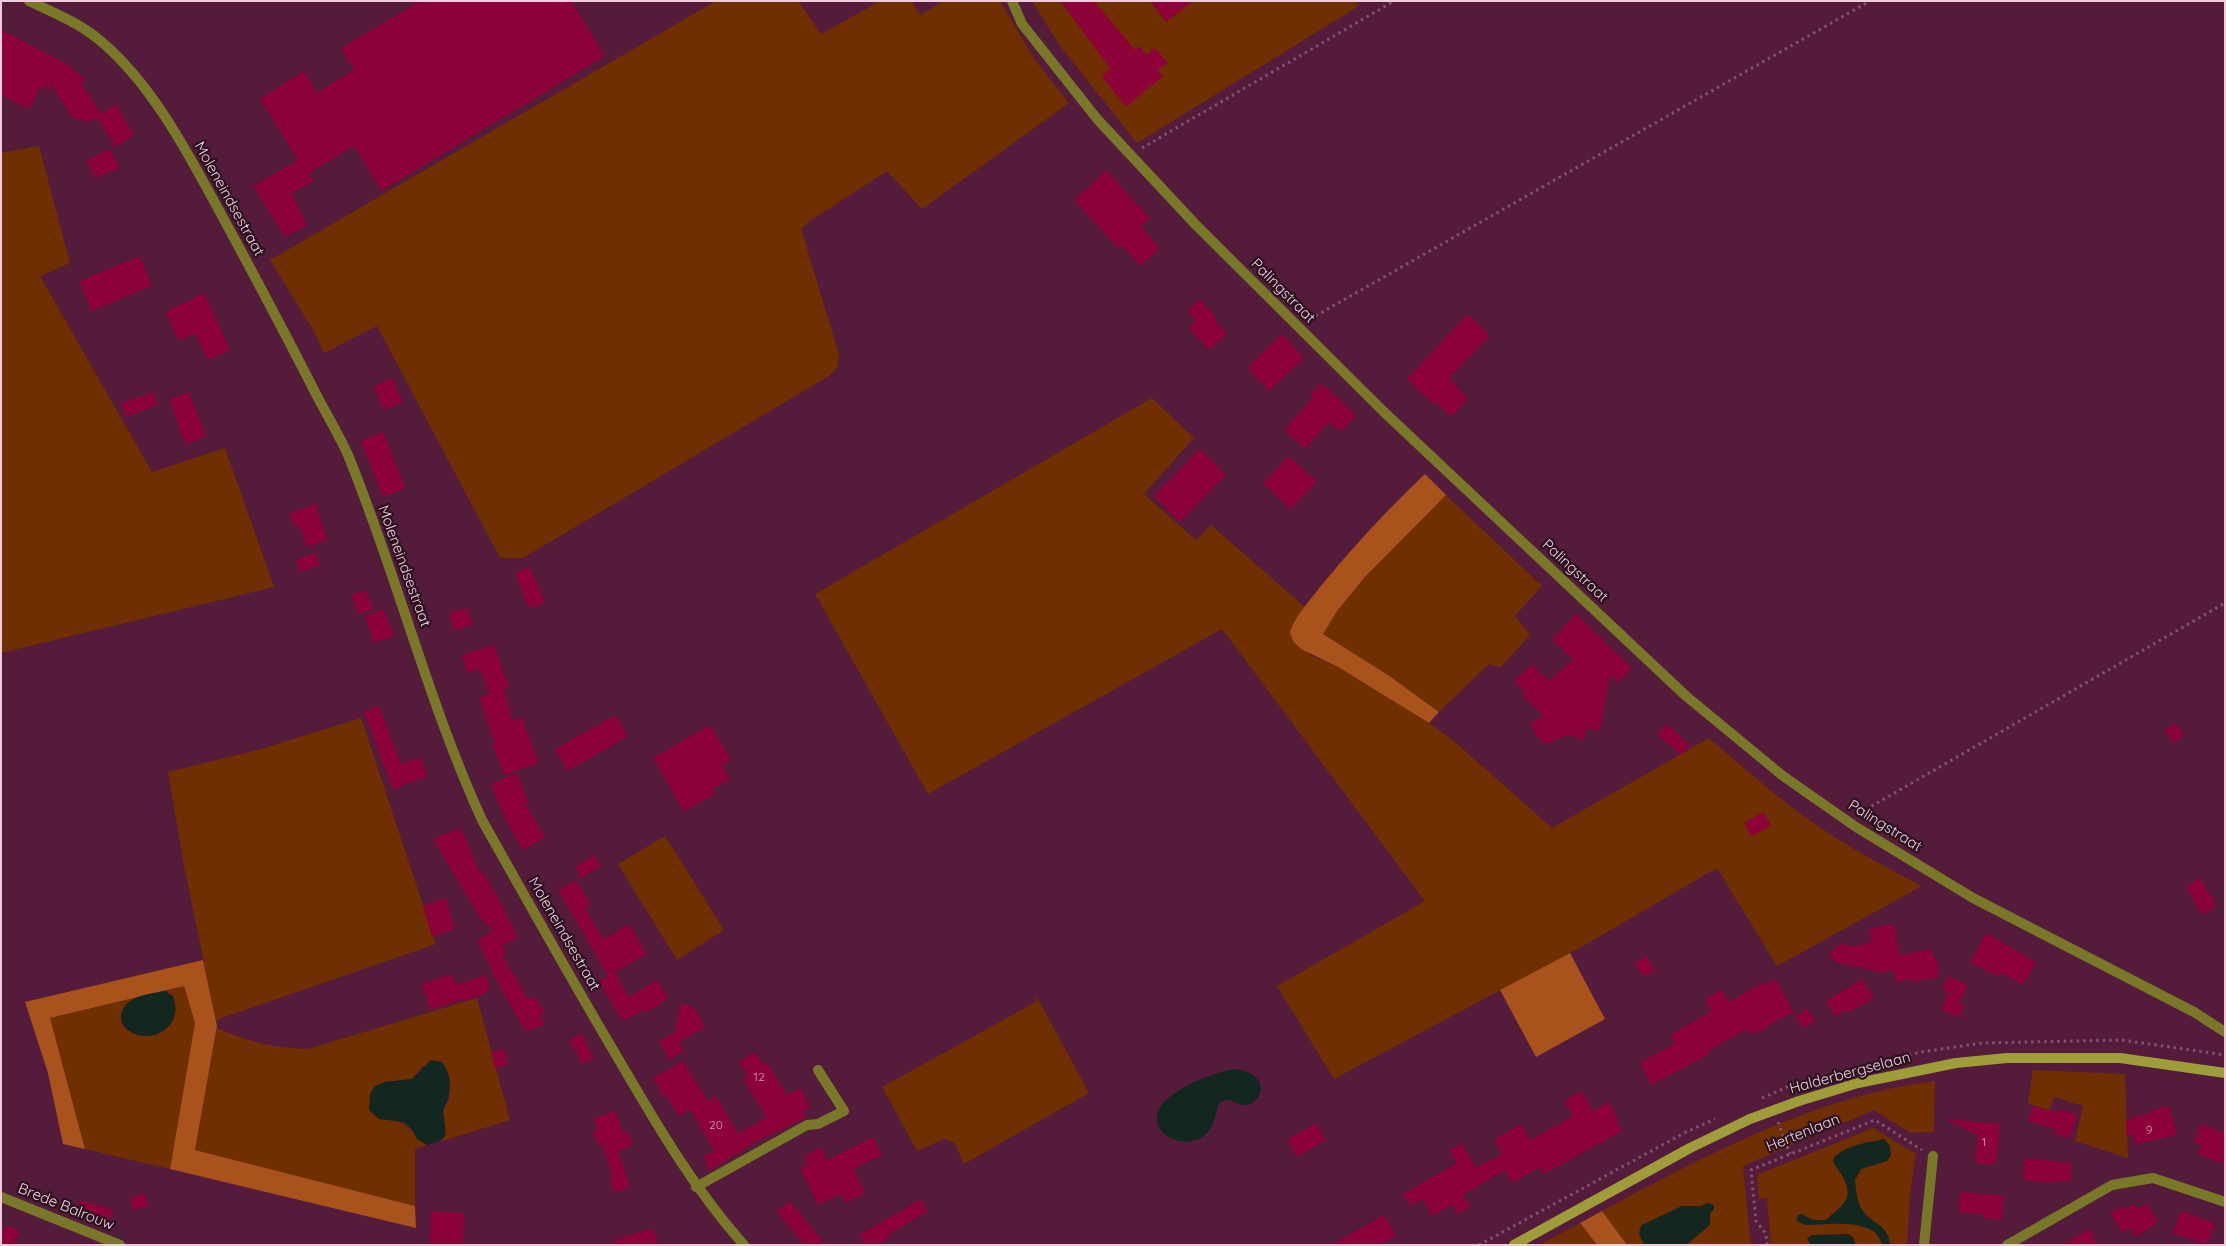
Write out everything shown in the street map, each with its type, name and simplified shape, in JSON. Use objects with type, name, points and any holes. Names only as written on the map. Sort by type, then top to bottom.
[{"type":"main road","name":"Halderbergselaan","points":[[1514,1245],[1690,1148],[1750,1119],[1858,1083],[1956,1063],[2007,1058],[2120,1058],[2225,1073]]},
{"type":"street","name":"Moleneindsestraat","points":[[29,1],[66,19],[94,36],[116,54],[154,101],[194,164],[347,453],[385,553],[465,782],[482,820],[662,1133],[696,1187],[718,1216],[744,1245]]},
{"type":"street","name":"Palingstraat","points":[[1012,1],[1028,31],[1098,120],[1296,327],[1686,696],[1783,776],[1856,827],[1973,898],[2194,1012],[2225,1032]]},
{"type":"street","points":[[696,1187],[807,1125],[826,1121],[844,1111],[818,1070]]},
{"type":"street","points":[[1924,1245],[1933,1156]]},
{"type":"street","points":[[2007,1245],[2112,1185],[2152,1178],[2225,1202]]},
{"type":"street","name":"Brede Balrouw","points":[[1,1197],[120,1245]]},
{"type":"path","points":[[1130,155],[1394,1]]},
{"type":"path","points":[[1296,327],[1870,1]]},
{"type":"path","points":[[1856,827],[1870,807],[2225,603]]},
{"type":"path","points":[[1768,1096],[1790,1154]]},
{"type":"path","name":"Hertenlaan","points":[[1767,1245],[1766,1234],[1756,1221],[1752,1170],[1875,1120],[1933,1156]]},
{"type":"shaded area","points":[[716,1],[798,1],[821,34],[880,1],[912,1],[920,15],[944,1],[1000,1],[1035,60],[1069,103],[922,209],[887,171],[810,221],[801,229],[839,354],[837,368],[829,376],[523,558],[500,558],[377,326],[324,353],[315,333],[270,260]]},
{"type":"shaded area","points":[[1032,1],[1356,1],[1359,6],[1137,143],[1060,46]]},
{"type":"shaded area","points":[[39,146],[70,263],[40,276],[152,472],[225,448],[274,587],[1,653],[1,153]]},
{"type":"shaded area","points":[[1152,398],[1194,438],[1144,494],[1196,540],[1211,525],[1305,607],[1292,625],[1310,655],[1338,667],[1429,723],[1455,742],[1552,828],[1709,738],[1749,773],[1819,827],[1870,858],[1922,886],[1777,966],[1717,868],[1585,945],[1334,1079],[1277,986],[1425,901],[1222,629],[928,794],[815,594]]},
{"type":"shaded area","points":[[1425,474],[1446,495],[1365,577],[1337,611],[1323,634],[1388,675],[1439,712],[1429,723],[1338,667],[1301,649],[1293,641],[1290,632],[1299,614],[1332,572],[1384,515]]},
{"type":"shaded area","points":[[1446,495],[1542,586],[1515,616],[1530,635],[1500,668],[1489,664],[1439,712],[1388,675],[1323,634],[1329,621],[1356,588]]},
{"type":"shaded area","points":[[361,718],[436,944],[216,1020],[184,866],[168,772],[261,749]]},
{"type":"shaded area","points":[[665,836],[724,930],[677,960],[618,864]]},
{"type":"shaded area","points":[[1570,953],[1605,1019],[1536,1057],[1500,990]]},
{"type":"shaded area","points":[[203,960],[217,1026],[195,1150],[415,1206],[416,1228],[170,1169],[195,1023],[184,986],[50,1018],[85,1149],[63,1144],[48,1073],[25,1002]]},
{"type":"shaded area","points":[[184,986],[195,1023],[170,1169],[85,1149],[50,1018],[135,998],[126,1006],[122,1014],[121,1021],[124,1027],[138,1035],[159,1034],[168,991],[164,991]]},
{"type":"shaded area","points":[[164,991],[173,996],[175,1004],[173,1021],[167,1028],[156,1034],[145,1036],[135,1034],[127,1029],[122,1022],[121,1014],[125,1006],[138,997]]},
{"type":"shaded area","points":[[1037,997],[1089,1093],[964,1164],[954,1142],[944,1139],[917,1151],[882,1087],[1034,1003]]},
{"type":"shaded area","points":[[477,998],[510,1120],[442,1141],[446,1133],[443,1110],[450,1098],[423,1066],[412,1079],[385,1082],[394,1120],[404,1124],[427,1145],[415,1149],[415,1206],[195,1150],[217,1028],[261,1043],[308,1049]]},
{"type":"shaded area","points":[[431,1060],[442,1062],[446,1067],[450,1079],[450,1092],[443,1110],[444,1137],[427,1145],[417,1139],[412,1129],[404,1122],[379,1119],[369,1110],[370,1094],[375,1086],[385,1082],[412,1079]]},
{"type":"shaded area","points":[[1234,1069],[1245,1071],[1255,1076],[1258,1080],[1261,1090],[1254,1102],[1242,1105],[1228,1100],[1220,1102],[1210,1130],[1201,1138],[1193,1141],[1176,1140],[1162,1132],[1158,1125],[1157,1117],[1160,1108],[1167,1100],[1188,1085],[1214,1074]]},
{"type":"shaded area","points":[[2033,1070],[2125,1074],[2128,1158],[2075,1141],[2083,1106],[2054,1097],[2049,1110],[2028,1104]]},
{"type":"shaded area","points":[[1935,1081],[1934,1132],[1911,1133],[1874,1110],[1743,1166],[1752,1245],[1627,1245],[1602,1211],[1722,1149],[1805,1114],[1847,1100]]},
{"type":"shaded area","points":[[1873,1128],[1916,1154],[1910,1194],[1907,1245],[1771,1245],[1767,1198],[1759,1199],[1757,1175]]},
{"type":"shaded area","points":[[1884,1139],[1890,1146],[1891,1155],[1887,1161],[1861,1169],[1855,1180],[1861,1208],[1886,1232],[1890,1245],[1882,1245],[1878,1236],[1871,1230],[1861,1226],[1850,1224],[1805,1225],[1797,1221],[1798,1215],[1802,1214],[1813,1220],[1826,1220],[1845,1202],[1848,1191],[1833,1159],[1838,1154],[1856,1145]]},
{"type":"shaded area","points":[[1707,1203],[1714,1205],[1714,1209],[1710,1213],[1710,1225],[1686,1245],[1644,1244],[1639,1233],[1642,1225],[1682,1206],[1701,1206]]},
{"type":"shaded area","points":[[1602,1211],[1627,1245],[1597,1245],[1580,1223]]},
{"type":"shaded area","points":[[1580,1223],[1597,1245],[1539,1245]]},
{"type":"shaded area","points":[[1848,1234],[1853,1237],[1856,1245],[1811,1245],[1807,1239],[1811,1235]]},
{"type":"building","points":[[420,1],[571,1],[605,56],[381,191],[354,146],[309,173],[314,181],[291,193],[307,225],[285,237],[253,186],[298,160],[260,99],[304,71],[317,93],[354,70],[341,48]]},
{"type":"building","points":[[1060,1],[1094,1],[1135,50],[1139,46],[1147,55],[1155,48],[1168,63],[1158,70],[1163,76],[1126,107],[1102,77],[1110,68]]},
{"type":"building","points":[[1150,1],[1193,1],[1166,22]]},
{"type":"building","points":[[1,30],[67,64],[85,79],[81,83],[101,114],[116,104],[134,135],[116,147],[96,117],[89,122],[73,118],[55,91],[50,78],[51,92],[42,85],[29,109],[1,95]]},
{"type":"building","points":[[110,149],[119,168],[95,178],[86,160]]},
{"type":"building","points":[[1106,170],[1150,218],[1141,227],[1160,248],[1141,266],[1121,245],[1118,248],[1074,200]]},
{"type":"building","points":[[140,256],[152,286],[91,311],[79,281]]},
{"type":"building","points":[[204,293],[230,350],[208,360],[195,333],[179,341],[165,312]]},
{"type":"building","points":[[1200,299],[1216,317],[1214,320],[1227,334],[1209,350],[1188,328],[1196,320],[1187,311]]},
{"type":"building","points":[[1468,314],[1490,336],[1449,378],[1468,399],[1451,417],[1436,402],[1434,405],[1407,379]]},
{"type":"building","points":[[1282,334],[1304,358],[1269,391],[1247,368]]},
{"type":"building","points":[[393,378],[402,402],[383,410],[374,386]]},
{"type":"building","points":[[1321,383],[1356,415],[1341,432],[1329,422],[1305,449],[1284,430],[1313,397],[1310,394]]},
{"type":"building","points":[[153,392],[158,405],[126,417],[121,403]]},
{"type":"building","points":[[189,392],[206,437],[185,444],[169,399]]},
{"type":"building","points":[[383,432],[405,488],[383,497],[361,441]]},
{"type":"building","points":[[1200,449],[1226,475],[1180,522],[1154,496]]},
{"type":"building","points":[[1289,456],[1317,482],[1290,509],[1263,483]]},
{"type":"building","points":[[316,504],[327,540],[307,547],[299,525],[294,527],[290,513]]},
{"type":"building","points":[[316,553],[320,565],[300,572],[296,560]]},
{"type":"building","points":[[530,567],[545,603],[529,608],[515,573]]},
{"type":"building","points":[[366,590],[373,609],[358,614],[351,595]]},
{"type":"building","points":[[467,608],[472,625],[454,630],[449,613]]},
{"type":"building","points":[[383,609],[394,636],[374,643],[365,616]]},
{"type":"building","points":[[1576,614],[1632,668],[1618,683],[1610,675],[1600,731],[1587,728],[1584,740],[1567,735],[1543,745],[1540,737],[1537,738],[1530,722],[1544,717],[1522,695],[1525,692],[1514,681],[1532,664],[1549,681],[1573,659],[1552,640]]},
{"type":"building","points":[[494,645],[509,687],[504,689],[513,721],[522,717],[538,763],[504,775],[492,744],[495,743],[479,698],[489,694],[480,669],[467,673],[462,655]]},
{"type":"building","points":[[379,706],[401,764],[421,757],[427,776],[393,789],[364,712]]},
{"type":"building","points":[[615,715],[628,736],[568,771],[555,749]]},
{"type":"building","points":[[2176,723],[2184,736],[2173,743],[2164,730]]},
{"type":"building","points":[[1667,724],[1690,745],[1681,755],[1657,734]]},
{"type":"building","points":[[710,725],[731,760],[722,765],[730,779],[712,790],[715,794],[684,812],[653,758]]},
{"type":"building","points":[[517,773],[528,801],[525,802],[545,838],[523,850],[505,819],[491,784]]},
{"type":"building","points":[[1763,812],[1771,825],[1752,837],[1744,823]]},
{"type":"building","points":[[461,828],[480,874],[483,872],[518,938],[503,945],[506,952],[502,954],[527,998],[535,997],[545,1013],[540,1015],[545,1024],[536,1029],[533,1028],[526,1032],[491,971],[477,940],[494,931],[480,918],[433,839]]},
{"type":"building","points":[[594,855],[601,866],[581,878],[575,867]]},
{"type":"building","points":[[2200,878],[2216,906],[2202,915],[2186,887]]},
{"type":"building","points":[[576,880],[591,905],[585,908],[603,939],[629,924],[647,954],[615,972],[629,997],[657,980],[668,999],[647,1012],[645,1009],[623,1021],[598,981],[608,976],[558,890]]},
{"type":"building","points":[[446,898],[455,929],[432,937],[423,906]]},
{"type":"building","points":[[1894,924],[1900,955],[1931,949],[1933,956],[1937,959],[1939,977],[1911,982],[1911,979],[1896,982],[1894,970],[1881,972],[1834,962],[1829,953],[1845,942],[1849,947],[1871,942],[1869,929]]},
{"type":"building","points":[[1986,933],[2036,962],[2023,985],[2001,973],[1999,977],[1970,962]]},
{"type":"building","points":[[1647,956],[1655,971],[1643,977],[1635,962]]},
{"type":"building","points":[[452,974],[456,985],[486,975],[490,991],[464,1001],[464,999],[430,1010],[422,984]]},
{"type":"building","points":[[1948,976],[1968,985],[1959,1003],[1965,1006],[1959,1018],[1941,1010],[1949,992],[1942,989]]},
{"type":"building","points":[[1862,979],[1874,998],[1848,1013],[1846,1010],[1835,1016],[1826,1001]]},
{"type":"building","points":[[1776,980],[1794,1013],[1778,1019],[1760,1032],[1759,1030],[1750,1035],[1747,1029],[1708,1051],[1710,1054],[1651,1085],[1640,1062],[1675,1044],[1671,1036],[1672,1034],[1711,1011],[1705,999],[1722,990],[1729,1002],[1764,982],[1765,985]]},
{"type":"building","points":[[680,1004],[694,1007],[705,1027],[679,1042],[684,1051],[670,1060],[659,1041],[675,1034]]},
{"type":"building","points":[[1806,1008],[1816,1020],[1804,1029],[1795,1017]]},
{"type":"building","points":[[581,1033],[594,1058],[582,1064],[569,1040]]},
{"type":"building","points":[[504,1049],[508,1065],[495,1068],[491,1052]]},
{"type":"building","points":[[755,1052],[764,1065],[767,1063],[787,1095],[801,1088],[810,1108],[803,1111],[806,1118],[755,1142],[710,1171],[704,1157],[714,1151],[690,1109],[678,1116],[666,1095],[663,1097],[653,1078],[683,1061],[708,1101],[716,1096],[738,1134],[767,1117],[743,1079],[748,1075],[739,1062]]},
{"type":"building","points":[[1582,1091],[1593,1111],[1609,1102],[1622,1131],[1544,1174],[1540,1167],[1512,1183],[1505,1170],[1463,1195],[1470,1207],[1458,1214],[1453,1204],[1432,1216],[1423,1199],[1410,1206],[1403,1194],[1457,1163],[1449,1150],[1462,1143],[1476,1168],[1502,1154],[1494,1140],[1521,1124],[1530,1140],[1573,1116],[1564,1101]]},
{"type":"building","points":[[2033,1106],[2058,1113],[2059,1109],[2077,1114],[2070,1138],[2054,1134],[2055,1129],[2028,1121]]},
{"type":"building","points":[[2169,1106],[2177,1135],[2135,1144],[2134,1135],[2126,1135],[2126,1120],[2134,1119],[2134,1116],[2148,1115],[2152,1110]]},
{"type":"building","points":[[616,1111],[623,1133],[628,1131],[633,1145],[618,1151],[629,1182],[629,1188],[614,1192],[610,1177],[612,1176],[602,1144],[598,1145],[593,1131],[597,1130],[594,1118]]},
{"type":"building","points":[[1947,1119],[2000,1124],[1996,1164],[1975,1163],[1978,1135]]},
{"type":"building","points":[[1316,1123],[1326,1140],[1297,1157],[1287,1140]]},
{"type":"building","points":[[2200,1124],[2225,1133],[2225,1164],[2198,1154],[2201,1145],[2194,1142]]},
{"type":"building","points":[[873,1137],[882,1155],[853,1169],[865,1193],[846,1203],[841,1194],[818,1205],[800,1168],[808,1164],[804,1156],[821,1147],[827,1160]]},
{"type":"building","points":[[2025,1158],[2072,1163],[2070,1181],[2057,1181],[2057,1183],[2023,1180]]},
{"type":"building","points":[[1960,1192],[2004,1196],[2002,1220],[1983,1218],[1983,1214],[1958,1212]]},
{"type":"building","points":[[144,1193],[149,1206],[134,1210],[130,1198]]},
{"type":"building","points":[[921,1199],[928,1211],[888,1235],[890,1238],[878,1245],[865,1245],[859,1235]]},
{"type":"building","points":[[80,1200],[113,1210],[108,1225],[75,1214]]},
{"type":"building","points":[[790,1201],[825,1245],[804,1245],[777,1212]]},
{"type":"building","points":[[2147,1203],[2158,1223],[2135,1237],[2130,1228],[2122,1232],[2110,1213],[2123,1206],[2125,1209],[2134,1204],[2137,1209]]},
{"type":"building","points":[[431,1211],[464,1213],[463,1244],[430,1243]]},
{"type":"building","points":[[2181,1211],[2215,1223],[2207,1245],[2173,1233]]},
{"type":"building","points":[[1384,1215],[1396,1236],[1380,1245],[1331,1245]]},
{"type":"building","points":[[6,1225],[20,1231],[14,1245],[1,1245],[1,1238]]},
{"type":"building","points":[[653,1228],[658,1245],[611,1245],[611,1241]]},
{"type":"building","points":[[2089,1229],[2098,1245],[2062,1245]]}]
